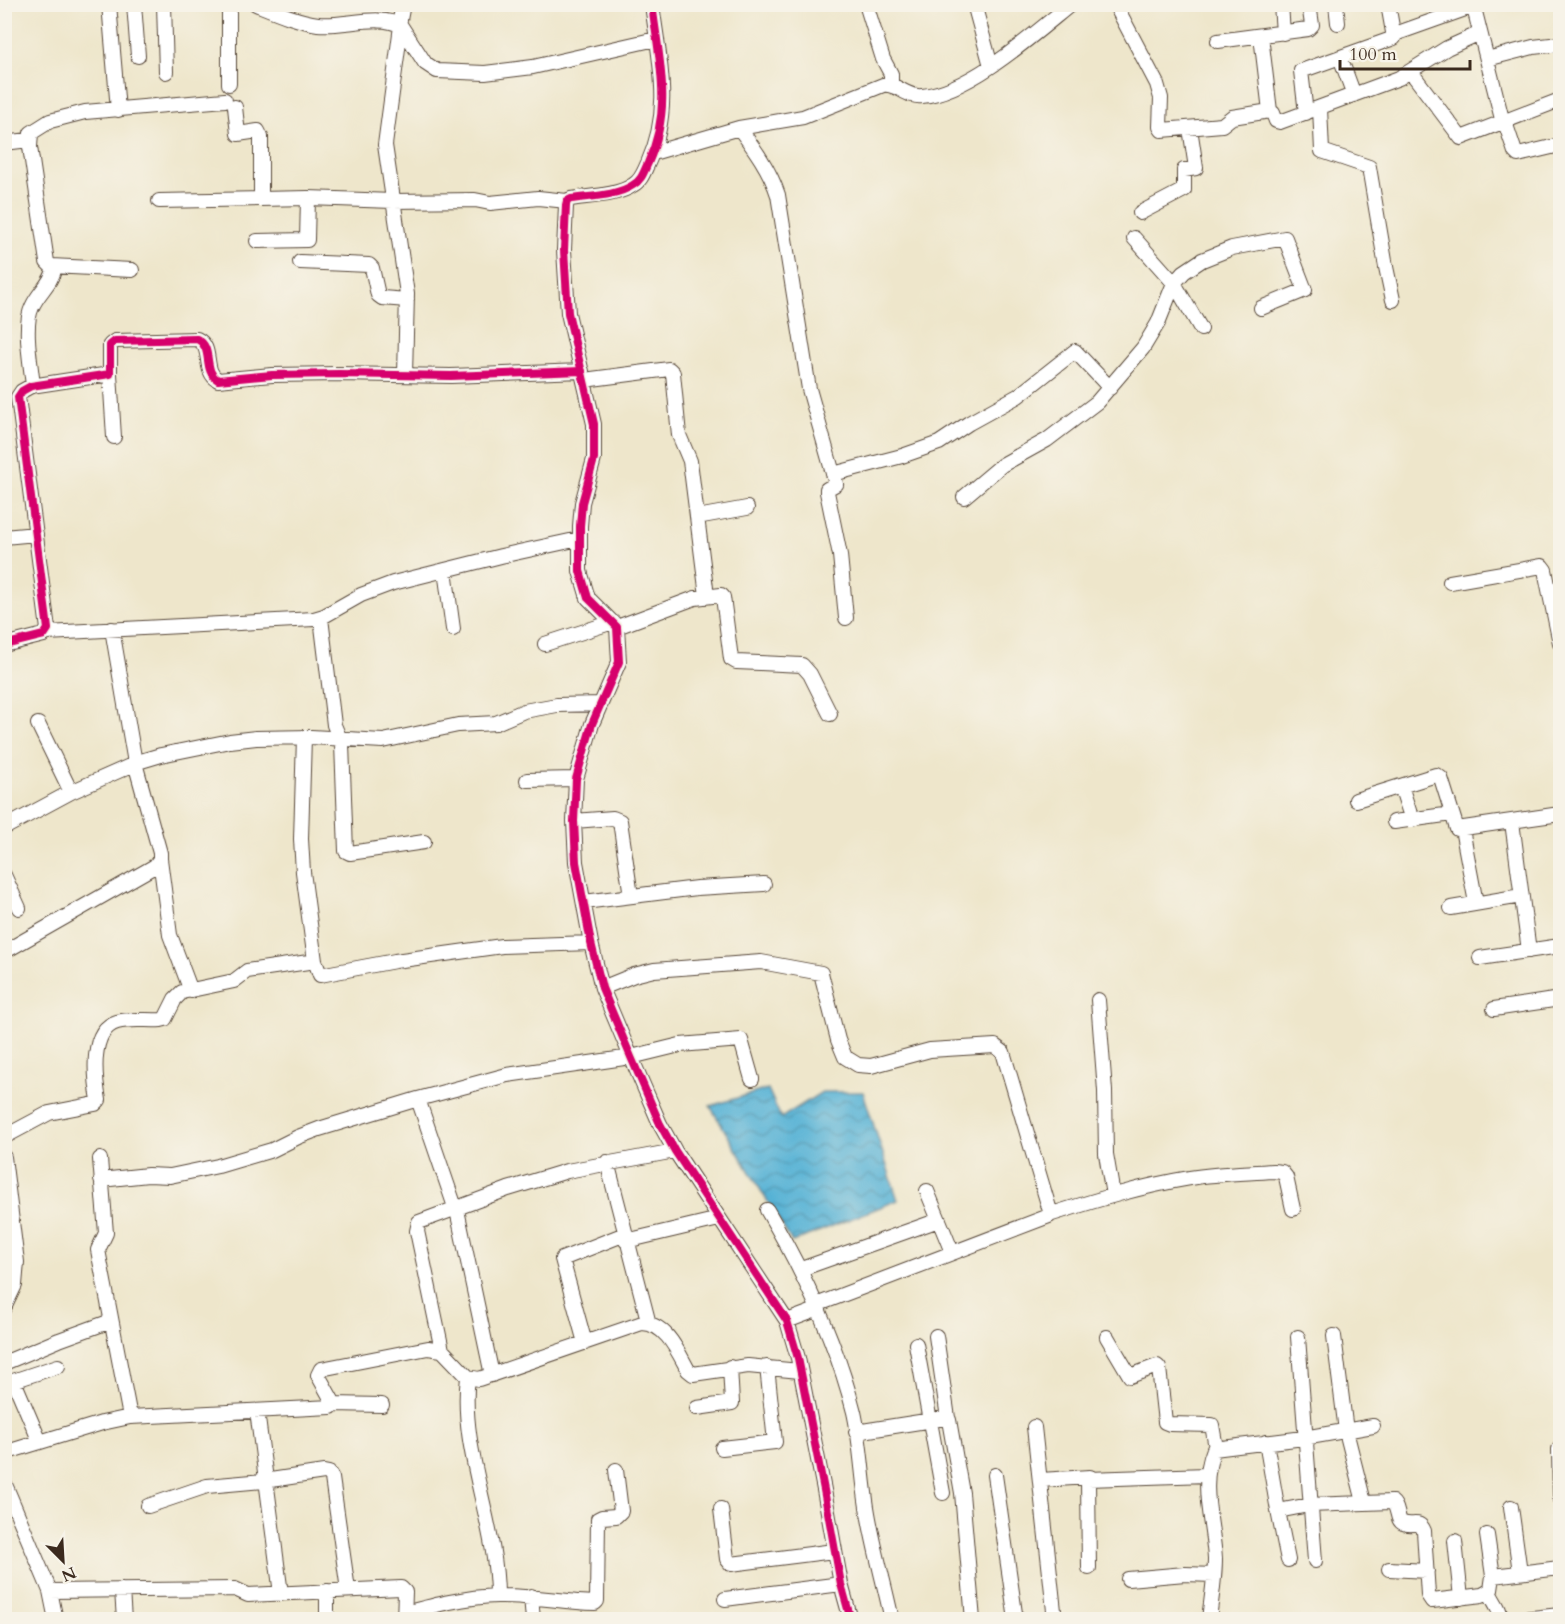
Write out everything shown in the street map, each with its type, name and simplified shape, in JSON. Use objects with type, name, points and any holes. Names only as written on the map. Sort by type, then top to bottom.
[{"type":"street","points":[[109,4],[118,110]]},
{"type":"street","points":[[134,4],[138,56]]},
{"type":"street","points":[[164,4],[166,72]]},
{"type":"street","points":[[229,4],[229,84]]},
{"type":"street","points":[[256,4],[317,24],[372,22],[400,26],[425,63],[437,71],[485,73],[533,68],[656,39]]},
{"type":"street","points":[[403,4],[385,145],[407,300],[405,375]]},
{"type":"street","points":[[159,201],[309,198],[393,201],[475,200],[490,203],[548,198],[567,201],[631,187],[642,177],[653,153],[664,106],[662,73],[652,4]]},
{"type":"street","points":[[866,4],[883,58],[891,74],[891,84]]},
{"type":"street","points":[[974,4],[991,66]]},
{"type":"street","points":[[653,153],[738,128],[803,117],[883,85],[891,84],[910,96],[923,96],[953,87],[1021,46],[1071,4]]},
{"type":"street","points":[[1115,4],[1157,84],[1161,99],[1160,129],[1222,125],[1232,117],[1270,111]]},
{"type":"street","points":[[1281,4],[1283,33]]},
{"type":"street","points":[[1218,41],[1311,27],[1309,4]]},
{"type":"street","points":[[1336,4],[1338,23]]},
{"type":"street","points":[[1388,4],[1395,34]]},
{"type":"street","points":[[1306,113],[1301,71],[1391,40],[1395,34],[1473,5],[1504,123],[1515,152],[1517,155],[1560,145]]},
{"type":"street","points":[[1261,36],[1270,111],[1278,122],[1411,72],[1447,48],[1480,33]]},
{"type":"street","points":[[1487,59],[1533,47],[1560,44]]},
{"type":"street","points":[[1340,57],[1354,95]]},
{"type":"street","points":[[1411,72],[1461,138],[1560,100]]},
{"type":"street","points":[[132,270],[55,267],[47,262],[29,140],[32,132],[50,121],[85,112],[230,104],[238,134],[258,131],[260,134],[261,199]]},
{"type":"street","points":[[1320,108],[1322,152],[1369,167],[1393,300]]},
{"type":"street","points":[[738,128],[763,163],[778,195],[809,389],[836,484],[827,489],[827,492],[840,555],[846,618]]},
{"type":"street","points":[[1140,213],[1184,190],[1184,170],[1196,168],[1190,128]]},
{"type":"street","points":[[4,143],[29,140]]},
{"type":"street","points":[[257,241],[307,240],[309,198]]},
{"type":"street","points":[[567,201],[564,250],[568,313],[596,441],[594,459],[582,503],[579,540],[580,571],[586,595],[615,624],[619,662],[592,724],[576,779],[574,821],[576,868],[602,988],[660,1124],[675,1151],[787,1321],[800,1371],[847,1617]]},
{"type":"street","points":[[1134,238],[1174,282],[1201,329]]},
{"type":"street","points":[[964,497],[1002,465],[1047,440],[1097,402],[1151,335],[1174,282],[1190,267],[1222,251],[1285,238],[1305,288],[1303,291],[1261,308]]},
{"type":"street","points":[[300,262],[369,265],[381,298],[407,300]]},
{"type":"street","points":[[33,386],[28,317],[33,305],[51,279],[55,267]]},
{"type":"street","points":[[114,437],[110,345],[115,341],[194,338],[201,340],[206,346],[210,372],[218,380],[281,375],[583,376],[672,370],[679,438],[690,461],[707,596]]},
{"type":"street","points":[[833,474],[939,444],[969,423],[1018,396],[1073,352],[1078,352],[1110,388]]},
{"type":"street","points":[[47,633],[18,397],[22,390],[33,386],[110,374]]},
{"type":"street","points":[[697,517],[747,508]]},
{"type":"street","points":[[4,537],[36,534]]},
{"type":"street","points":[[4,645],[47,633],[321,618],[378,588],[501,556],[579,540]]},
{"type":"street","points":[[1450,582],[1542,566],[1545,570],[1560,643]]},
{"type":"street","points":[[445,570],[453,629]]},
{"type":"street","points":[[545,644],[695,598],[721,595],[731,659],[736,662],[802,665],[810,674],[830,714]]},
{"type":"street","points":[[321,618],[334,725],[343,749],[346,851],[350,853],[424,842]]},
{"type":"street","points":[[112,629],[135,763],[160,853],[170,935],[191,991]]},
{"type":"street","points":[[4,828],[71,792],[135,763],[161,755],[242,739],[304,737],[383,741],[458,725],[496,723],[524,711],[557,705],[601,704]]},
{"type":"street","points":[[38,724],[71,792]]},
{"type":"street","points":[[304,737],[301,804],[303,872],[315,961],[319,974],[501,946],[591,943]]},
{"type":"street","points":[[1356,800],[1439,776],[1457,830],[1560,814]]},
{"type":"street","points":[[527,780],[576,779]]},
{"type":"street","points":[[1401,786],[1412,820]]},
{"type":"street","points":[[1395,822],[1452,814]]},
{"type":"street","points":[[574,821],[613,818],[620,821],[631,896]]},
{"type":"street","points":[[1512,822],[1529,951]]},
{"type":"street","points":[[1462,830],[1476,903]]},
{"type":"street","points":[[4,952],[155,866],[160,860]]},
{"type":"street","points":[[4,875],[19,908]]},
{"type":"street","points":[[584,902],[697,888],[764,884]]},
{"type":"street","points":[[1451,908],[1521,896]]},
{"type":"street","points":[[1480,958],[1560,946]]},
{"type":"street","points":[[5,1134],[49,1113],[95,1104],[99,1100],[96,1080],[98,1043],[104,1030],[119,1021],[165,1019],[178,995],[234,981],[247,971],[315,961]]},
{"type":"street","points":[[602,988],[634,975],[654,970],[761,962],[821,973],[837,1040],[845,1057],[858,1065],[871,1066],[930,1050],[995,1046],[1000,1048],[1010,1073],[1049,1215]]},
{"type":"street","points":[[1494,1009],[1560,999]]},
{"type":"street","points":[[1098,1000],[1105,1091],[1106,1154],[1113,1195]]},
{"type":"street","points":[[102,1180],[148,1175],[170,1176],[218,1166],[273,1149],[303,1134],[507,1075],[631,1057],[672,1046],[741,1040],[752,1079]]},
{"type":"street","points":[[418,1099],[456,1210],[492,1376]]},
{"type":"street","points":[[675,1151],[567,1171],[423,1220],[417,1226],[442,1350],[468,1377],[476,1379],[492,1376],[642,1323],[649,1323],[667,1335],[692,1373],[730,1367],[768,1366],[800,1371]]},
{"type":"street","points":[[4,1157],[17,1262],[15,1285],[4,1308]]},
{"type":"street","points":[[100,1159],[106,1233],[98,1250],[130,1417]]},
{"type":"street","points":[[607,1162],[649,1323]]},
{"type":"street","points":[[787,1321],[952,1252],[1049,1215],[1113,1195],[1193,1177],[1282,1172],[1286,1177],[1293,1209]]},
{"type":"street","points":[[927,1191],[952,1252]]},
{"type":"street","points":[[767,1210],[801,1269],[850,1399],[868,1511],[892,1620]]},
{"type":"street","points":[[585,1343],[562,1259],[626,1237],[719,1219]]},
{"type":"street","points":[[801,1269],[939,1220]]},
{"type":"street","points":[[4,1363],[111,1322]]},
{"type":"street","points":[[936,1336],[962,1493],[973,1620]]},
{"type":"street","points":[[1334,1336],[1346,1431],[1364,1503]]},
{"type":"street","points":[[1107,1337],[1130,1376],[1158,1367],[1165,1422],[1210,1424],[1213,1426],[1216,1448]]},
{"type":"street","points":[[1298,1337],[1315,1561]]},
{"type":"street","points":[[916,1344],[943,1493]]},
{"type":"street","points":[[333,1404],[318,1375],[321,1369],[428,1348],[442,1350]]},
{"type":"street","points":[[40,1442],[9,1382],[58,1365]]},
{"type":"street","points":[[722,1448],[776,1443],[768,1366]]},
{"type":"street","points":[[698,1408],[732,1403],[730,1367]]},
{"type":"street","points":[[468,1377],[466,1400],[496,1566],[497,1596]]},
{"type":"street","points":[[4,1453],[102,1423],[130,1417],[329,1407],[333,1404],[382,1405]]},
{"type":"street","points":[[257,1411],[264,1481],[281,1594]]},
{"type":"street","points":[[856,1432],[948,1418]]},
{"type":"street","points":[[1209,1620],[1215,1559],[1208,1512],[1207,1475],[1212,1452],[1216,1448],[1304,1438],[1373,1426]]},
{"type":"street","points":[[1034,1427],[1055,1620]]},
{"type":"street","points":[[1266,1442],[1288,1560]]},
{"type":"street","points":[[1559,1449],[1560,1498]]},
{"type":"street","points":[[50,1591],[236,1589],[248,1595],[404,1590],[404,1616],[454,1601],[497,1596],[531,1596],[594,1603],[597,1601],[598,1519],[620,1514],[616,1470]]},
{"type":"street","points":[[148,1506],[207,1486],[329,1473],[332,1478],[348,1590]]},
{"type":"street","points":[[995,1475],[1016,1620]]},
{"type":"street","points":[[1040,1480],[1207,1475]]},
{"type":"street","points":[[1089,1568],[1086,1481],[1090,1477]]},
{"type":"street","points":[[4,1482],[50,1591],[57,1620]]},
{"type":"street","points":[[1278,1511],[1309,1505],[1392,1502],[1397,1506],[1400,1521],[1417,1523],[1422,1526],[1430,1599],[1436,1601],[1489,1592],[1493,1587],[1487,1535]]},
{"type":"street","points":[[1511,1507],[1520,1572]]},
{"type":"street","points":[[721,1509],[727,1559],[731,1564],[834,1551]]},
{"type":"street","points":[[1455,1541],[1461,1598]]},
{"type":"street","points":[[1493,1576],[1560,1568]]},
{"type":"street","points":[[1389,1569],[1427,1571]]},
{"type":"street","points":[[1128,1579],[1185,1574],[1214,1575]]},
{"type":"street","points":[[725,1599],[841,1584]]},
{"type":"street","points":[[122,1590],[124,1620]]},
{"type":"street","points":[[327,1591],[327,1620]]},
{"type":"street","points":[[1489,1592],[1492,1600],[1500,1607],[1501,1620]]},
{"type":"street","points":[[531,1596],[533,1620]]},
{"type":"street","points":[[1512,1620],[1560,1615]]},
{"type":"water","points":[[768,1089],[781,1118],[822,1092],[863,1092],[898,1200],[792,1242],[710,1106]]},
{"type":"cycle path","points":[[652,4],[662,84],[662,104],[656,143],[648,163],[639,181],[627,189],[571,199],[566,205],[564,250],[568,313],[594,424],[594,459],[582,503],[580,571],[588,598],[617,627],[619,662],[592,724],[576,779],[574,821],[576,862],[602,988],[660,1124],[675,1151],[787,1321],[798,1358],[841,1584],[851,1620]]},
{"type":"cycle path","points":[[4,645],[44,635],[48,629],[18,397],[22,391],[31,386],[110,374],[110,345],[115,341],[197,339],[205,348],[210,371],[218,380],[272,375],[451,376],[582,371]]}]
